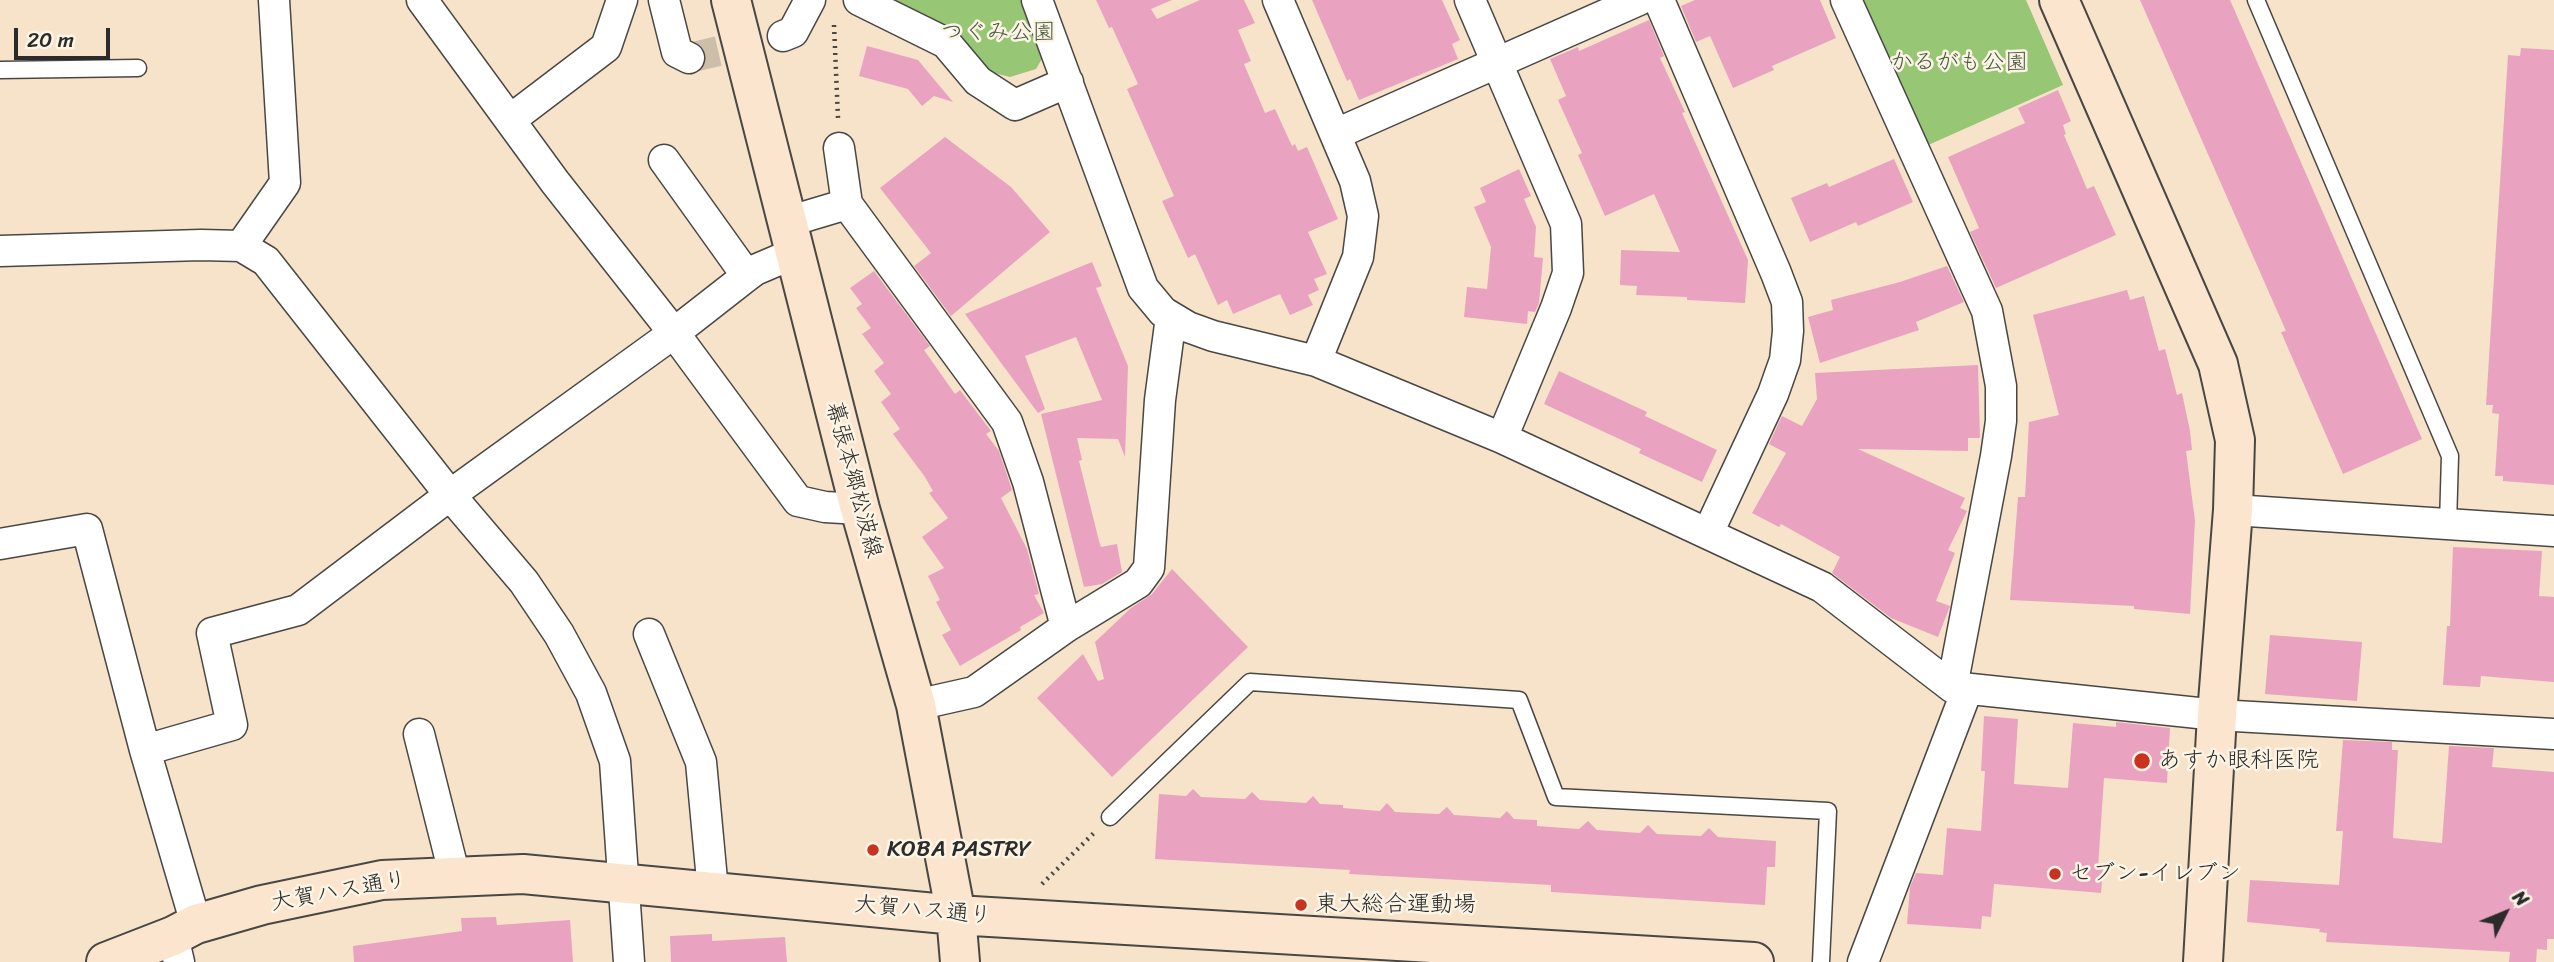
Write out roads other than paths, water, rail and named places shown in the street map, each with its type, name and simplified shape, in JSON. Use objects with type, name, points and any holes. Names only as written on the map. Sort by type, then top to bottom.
[{"type":"street","points":[[242,246],[285,183],[274,0]]},
{"type":"street","points":[[422,0],[555,182],[674,333],[798,501],[825,507],[860,509]]},
{"type":"street","points":[[510,120],[606,47],[622,0]]},
{"type":"street","points":[[664,0],[677,52],[689,58]]},
{"type":"street","name":"幕張本郷松波線","points":[[731,0],[860,509],[916,705],[956,915],[960,962]]},
{"type":"street","points":[[783,36],[793,32],[810,0]]},
{"type":"street","points":[[859,0],[946,43],[978,81],[1015,105],[1068,82]]},
{"type":"street","points":[[1037,0],[1143,288],[1163,312],[1171,317],[1213,336],[1316,361],[1502,438],[1708,533],[1822,587],[1960,689],[2217,715],[2554,734]]},
{"type":"street","points":[[1278,0],[1355,181],[1363,216],[1358,257],[1316,361]]},
{"type":"street","points":[[1470,0],[1566,223],[1568,273],[1502,438]]},
{"type":"street","points":[[1336,134],[1639,0]]},
{"type":"street","points":[[1659,0],[1787,302],[1785,360],[1773,394],[1708,533]]},
{"type":"street","points":[[1846,0],[1987,311],[2001,386],[2001,421],[1960,689],[1863,962]]},
{"type":"street","points":[[2059,0],[2218,364],[2235,440],[2233,510],[2217,715],[2203,962]]},
{"type":"street","points":[[839,148],[847,204],[1007,422],[1028,482],[1066,627]]},
{"type":"street","points":[[664,160],[747,276]]},
{"type":"street","points":[[145,750],[232,725],[212,633],[299,610],[450,495],[674,333],[791,238],[847,204]]},
{"type":"street","points":[[0,251],[242,246],[266,261],[450,495],[524,582],[559,634],[591,693],[615,761],[629,962]]},
{"type":"street","points":[[916,705],[974,692],[1066,627],[1138,583],[1149,568],[1160,400],[1171,317]]},
{"type":"street","points":[[2233,510],[2554,531]]},
{"type":"street","points":[[0,544],[87,529],[145,750],[183,941]]},
{"type":"street","points":[[649,634],[701,762],[713,891]]},
{"type":"street","points":[[419,734],[454,877]]},
{"type":"street","name":"大賀ハス通り","points":[[106,962],[183,941],[262,905],[382,880],[523,874],[956,915],[1754,962]]},
{"type":"lane","points":[[2256,0],[2450,456],[2448,524]]},
{"type":"lane","points":[[0,70],[138,68]]},
{"type":"lane","points":[[1110,817],[1250,682],[1519,700],[1556,797],[1828,811],[1821,962]]},
{"type":"tunnel","points":[[689,58],[783,36]]},
{"type":"place","name":"あすか眼科医院","points":[[2142,761]]},
{"type":"place","name":"KOBA PASTRY","points":[[873,850]]},
{"type":"place","name":"セブン-イレブン","points":[[2055,874]]},
{"type":"place","name":"東大総合運動場","points":[[1301,905]]},
{"type":"park label","name":"つぐみ公園","points":[[998,33]]},
{"type":"park label","name":"かるがも公園","points":[[1959,63]]}]
